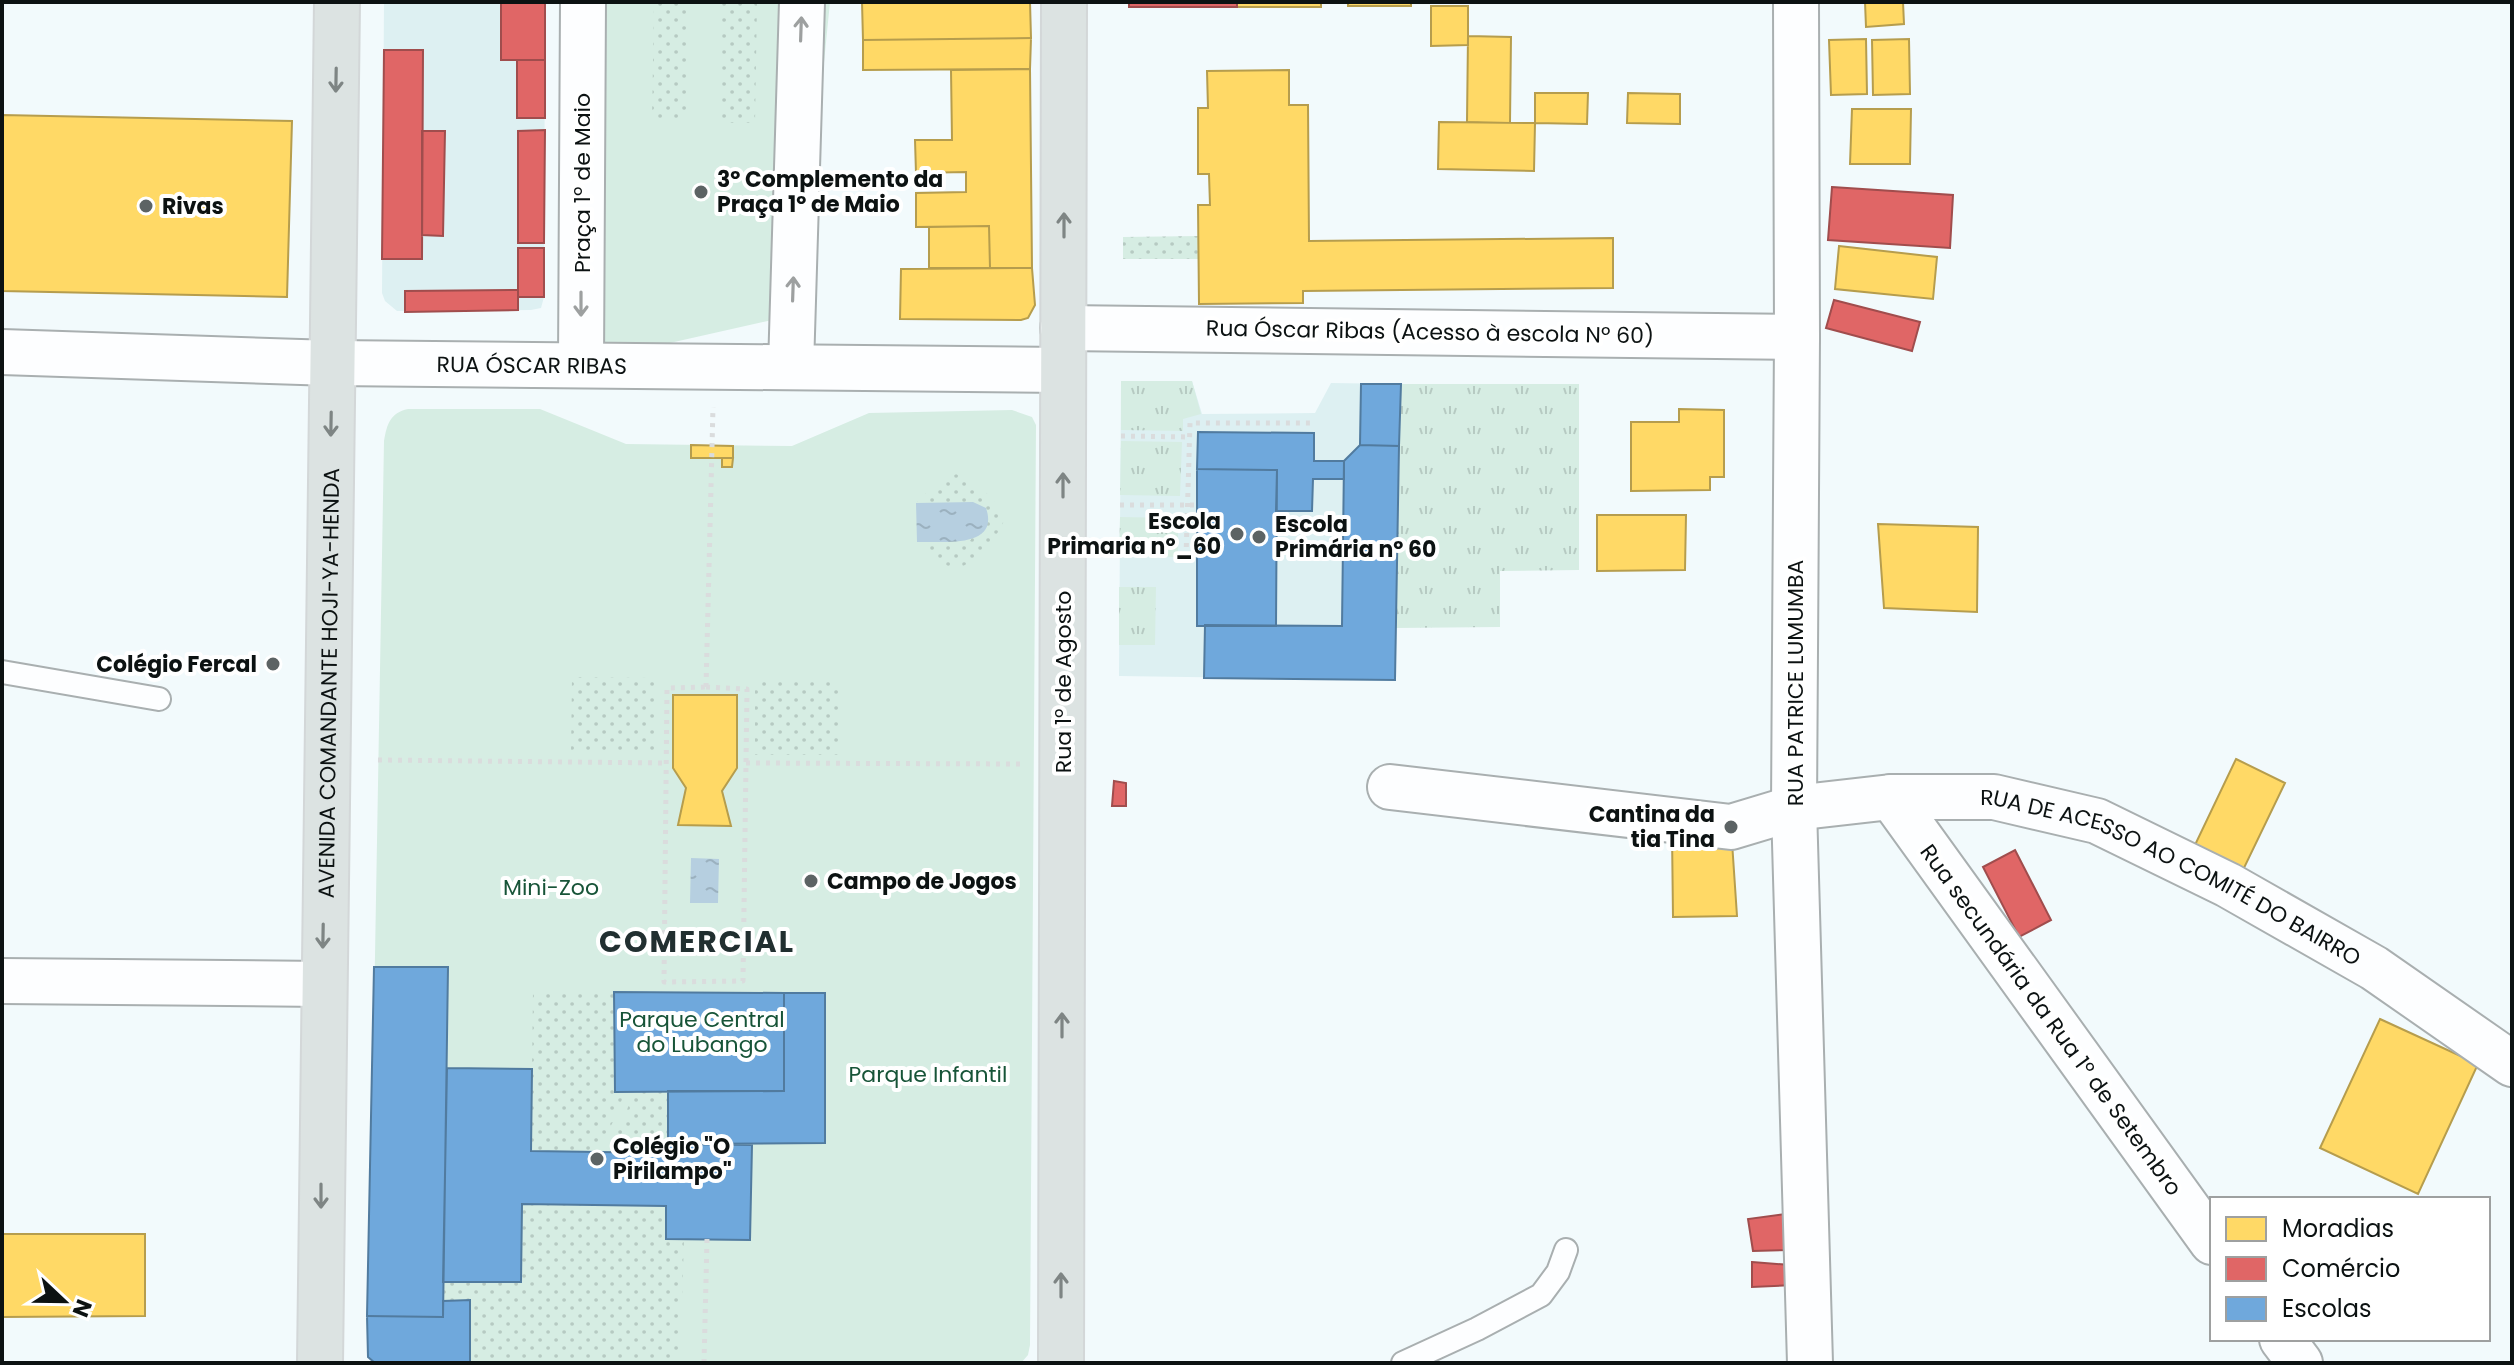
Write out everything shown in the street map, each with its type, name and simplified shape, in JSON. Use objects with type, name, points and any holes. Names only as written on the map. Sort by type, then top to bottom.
[{"type":"main road","name":"AVENIDA COMANDANTE HOJI-YA-HENDA","points":[[320,1363],[337,2]]},
{"type":"main road","name":"Rua 1º de Agosto","points":[[1061,1363],[1064,2]]},
{"type":"street","name":"Praça 1º de Maio","points":[[581,363],[583,2]]},
{"type":"street","points":[[791,367],[802,2]]},
{"type":"street","name":"RUA PATRICE LUMUMBA","points":[[1796,2],[1794,808],[1810,1363]]},
{"type":"street","name":"Rua Óscar Ribas (Acesso à escola Nº 60)","points":[[1063,349],[1797,337]]},
{"type":"street","name":"RUA ÓSCAR RIBAS","points":[[2,352],[332,363],[791,367],[1063,349]]},
{"type":"street","name":"RUA DE ACESSO AO COMITÉ DO BAIRRO","points":[[1390,787],[1731,827],[1794,808],[1891,797],[1994,797],[2097,821],[2228,885],[2374,968],[2512,1064]]},
{"type":"street","name":"Rua secundária da Rua 1º de Setembro","points":[[1891,797],[2210,1239]]},
{"type":"street","points":[[2,981],[323,984]]},
{"type":"street","points":[[2284,1341],[2300,1363]]},
{"type":"lane","points":[[2,672],[159,699]]},
{"type":"lane","points":[[1403,1363],[1541,1295],[1558,1272],[1566,1250]]},
{"type":"path","points":[[706,687],[713,402]]},
{"type":"path","points":[[1186,557],[1190,423],[1315,423]]},
{"type":"path","points":[[1121,436],[1190,437]]},
{"type":"path","points":[[1120,505],[1198,505]]},
{"type":"path","points":[[667,688],[747,689],[746,763],[743,981],[664,982],[667,688]]},
{"type":"path","points":[[378,760],[666,763]]},
{"type":"path","points":[[746,763],[1034,764]]},
{"type":"path","points":[[704,1363],[707,1239]]},
{"type":"shaded area","points":[[384,2],[545,2],[544,297],[541,308],[397,311],[385,301],[382,293]]},
{"type":"shaded area","name":"Escola Primária nº 60","points":[[1121,381],[1192,381],[1202,414],[1315,413],[1331,383],[1401,384],[1395,680],[1119,676]]},
{"type":"green space","points":[[577,2],[830,2],[799,314],[581,363]]},
{"type":"green space","points":[[654,2],[690,2],[689,121],[652,121]]},
{"type":"green space","points":[[721,2],[757,2],[755,123],[719,123]]},
{"type":"green space","points":[[1199,236],[1199,259],[1123,259],[1123,237]]},
{"type":"green space","points":[[1121,381],[1192,381],[1201,414],[1183,419],[1183,431],[1121,430]]},
{"type":"green space","points":[[1401,384],[1579,384],[1579,570],[1500,571],[1500,627],[1396,628]]},
{"type":"green space","name":"Parque Central do Lubango","points":[[408,409],[540,409],[626,444],[792,446],[869,413],[1012,410],[1032,417],[1036,425],[1030,1345],[1028,1355],[1021,1363],[375,1363],[368,1357],[384,441],[390,420]]},
{"type":"green space","points":[[1121,441],[1182,442],[1180,496],[1120,495]]},
{"type":"green space","points":[[956,474],[985,492],[1005,518],[986,548],[956,570],[942,563],[917,542],[971,540],[973,502],[916,503],[932,487]]},
{"type":"green space","points":[[1120,517],[1178,518],[1178,557],[1119,556]]},
{"type":"green space","points":[[1119,587],[1156,587],[1155,645],[1119,645]]},
{"type":"green space","points":[[572,677],[656,678],[655,754],[571,753]]},
{"type":"green space","points":[[755,678],[838,678],[838,755],[755,755]]},
{"type":"green space","points":[[533,991],[614,992],[615,1091],[624,1092],[618,1113],[596,1152],[531,1151]]},
{"type":"green space","points":[[668,1091],[667,1153],[608,1152],[633,1092]]},
{"type":"green space","points":[[522,1204],[666,1206],[666,1239],[684,1240],[680,1363],[470,1363],[470,1300],[443,1301],[443,1282],[521,1282]]},
{"type":"water","points":[[973,502],[986,508],[988,521],[985,530],[977,537],[954,542],[917,542],[916,503]]},
{"type":"water","points":[[691,858],[719,859],[718,903],[690,903]]},
{"type":"building: Moradias","points":[[862,2],[1030,2],[1031,38],[863,40]]},
{"type":"building: Moradias","points":[[1237,2],[1321,2],[1321,7],[1237,7]]},
{"type":"building: Moradias","points":[[1348,2],[1411,2],[1411,6],[1348,6]]},
{"type":"building: Moradias","points":[[1865,2],[1903,2],[1904,24],[1866,27]]},
{"type":"building: Moradias","points":[[1431,6],[1468,6],[1468,45],[1431,46]]},
{"type":"building: Moradias","points":[[1468,36],[1511,37],[1510,123],[1467,122]]},
{"type":"building: Moradias","points":[[1031,38],[1030,69],[863,70],[863,40]]},
{"type":"building: Moradias","points":[[1866,39],[1867,94],[1831,95],[1829,40]]},
{"type":"building: Moradias","points":[[1909,39],[1910,94],[1873,95],[1872,40]]},
{"type":"building: Moradias","points":[[1030,69],[1032,268],[990,268],[989,226],[916,227],[916,193],[966,192],[966,172],[916,173],[915,140],[952,140],[951,70]]},
{"type":"building: Moradias","points":[[1289,70],[1289,105],[1308,105],[1309,241],[1613,238],[1613,288],[1303,291],[1303,303],[1199,304],[1198,205],[1210,205],[1209,174],[1198,174],[1198,108],[1208,108],[1207,71]]},
{"type":"building: Moradias","points":[[1535,93],[1588,93],[1587,124],[1535,123]]},
{"type":"building: Moradias","points":[[1628,93],[1680,94],[1680,124],[1627,123]]},
{"type":"building: Moradias","points":[[1852,109],[1911,109],[1910,164],[1850,164]]},
{"type":"building: Moradias","name":"Rivas","points":[[2,115],[292,121],[287,297],[2,291]]},
{"type":"building: Moradias","points":[[1439,122],[1535,123],[1534,171],[1438,169]]},
{"type":"building: Moradias","points":[[989,226],[990,268],[929,268],[929,227]]},
{"type":"building: Moradias","points":[[1839,246],[1937,257],[1933,299],[1835,289]]},
{"type":"building: Moradias","points":[[1032,268],[1035,305],[1028,318],[900,319],[901,269]]},
{"type":"building: Moradias","points":[[1679,409],[1724,410],[1724,477],[1710,477],[1710,490],[1631,491],[1631,422],[1679,422]]},
{"type":"building: Moradias","points":[[691,445],[733,446],[733,458],[691,458]]},
{"type":"building: Moradias","points":[[722,458],[733,458],[732,467],[722,467]]},
{"type":"building: Moradias","points":[[1597,515],[1686,515],[1685,570],[1597,571]]},
{"type":"building: Moradias","points":[[1878,524],[1978,527],[1977,612],[1884,608]]},
{"type":"building: Moradias","points":[[673,695],[737,695],[737,768],[722,791],[731,826],[678,825],[686,788],[673,768]]},
{"type":"building: Moradias","points":[[2236,759],[2285,783],[2243,870],[2194,847]]},
{"type":"building: Moradias","points":[[1731,827],[1737,916],[1673,917],[1672,833]]},
{"type":"building: Moradias","points":[[2380,1019],[2478,1064],[2418,1194],[2320,1148]]},
{"type":"building: Moradias","points":[[2,1234],[145,1234],[145,1316],[2,1317]]},
{"type":"building: Comércio","points":[[501,2],[545,2],[545,60],[501,60]]},
{"type":"building: Comércio","points":[[1129,2],[1237,2],[1237,7],[1129,7]]},
{"type":"building: Comércio","points":[[384,50],[423,50],[422,259],[382,259]]},
{"type":"building: Comércio","points":[[517,60],[545,60],[545,118],[517,118]]},
{"type":"building: Comércio","points":[[545,130],[544,243],[518,243],[518,131]]},
{"type":"building: Comércio","points":[[422,131],[445,131],[443,236],[422,235]]},
{"type":"building: Comércio","points":[[1832,187],[1953,195],[1950,248],[1828,240]]},
{"type":"building: Comércio","points":[[518,248],[544,248],[544,297],[518,297]]},
{"type":"building: Comércio","points":[[518,290],[518,310],[405,312],[405,291]]},
{"type":"building: Comércio","points":[[1834,300],[1920,322],[1912,351],[1826,328]]},
{"type":"building: Comércio","points":[[1114,781],[1126,783],[1126,806],[1112,806]]},
{"type":"building: Comércio","points":[[2015,850],[2051,920],[2019,937],[1983,867]]},
{"type":"building: Comércio","points":[[1785,1214],[1791,1250],[1753,1251],[1748,1219]]},
{"type":"building: Comércio","points":[[1752,1262],[1791,1265],[1794,1285],[1752,1287]]},
{"type":"building: Escolas","points":[[1361,384],[1401,384],[1399,446],[1360,445]]},
{"type":"building: Escolas","points":[[1198,432],[1314,433],[1314,461],[1344,461],[1344,479],[1313,479],[1312,511],[1276,511],[1277,470],[1197,469]]},
{"type":"building: Escolas","points":[[1360,445],[1399,446],[1395,680],[1204,678],[1205,625],[1342,626],[1344,461]]},
{"type":"building: Escolas","name":"Escola Primaria nº_60","points":[[1197,469],[1277,470],[1276,626],[1197,626]]},
{"type":"building: Escolas","points":[[374,967],[448,967],[443,1317],[367,1316]]},
{"type":"building: Escolas","points":[[614,992],[784,993],[784,1091],[615,1092]]},
{"type":"building: Escolas","points":[[784,993],[825,993],[825,1143],[668,1144],[668,1091],[784,1091]]},
{"type":"building: Escolas","points":[[447,1068],[532,1069],[531,1151],[667,1153],[668,1144],[752,1145],[750,1240],[666,1239],[666,1206],[522,1204],[521,1282],[443,1282]]},
{"type":"building: Escolas","points":[[470,1300],[470,1363],[375,1363],[368,1357],[367,1316],[443,1317],[443,1301]]},
{"type":"place","name":"3º Complemento da Praça 1º de Maio","points":[[701,192]]},
{"type":"place","name":"Rivas","points":[[146,206]]},
{"type":"place","name":"Escola Primaria nº_60","points":[[1237,534]]},
{"type":"place","name":"Escola Primária nº 60","points":[[1259,537]]},
{"type":"place","name":"Colégio Fercal","points":[[273,664]]},
{"type":"place","name":"Cantina da tia Tina","points":[[1731,827]]},
{"type":"place","name":"Campo de Jogos","points":[[811,881]]},
{"type":"place","name":"Colégio \"O Pirilampo\"","points":[[597,1159]]},
{"type":"district","name":"COMERCIAL","points":[[697,941]]},
{"type":"park label","name":"Mini-Zoo","points":[[551,887]]},
{"type":"park label","name":"Parque Infantil","points":[[928,1074]]}]
